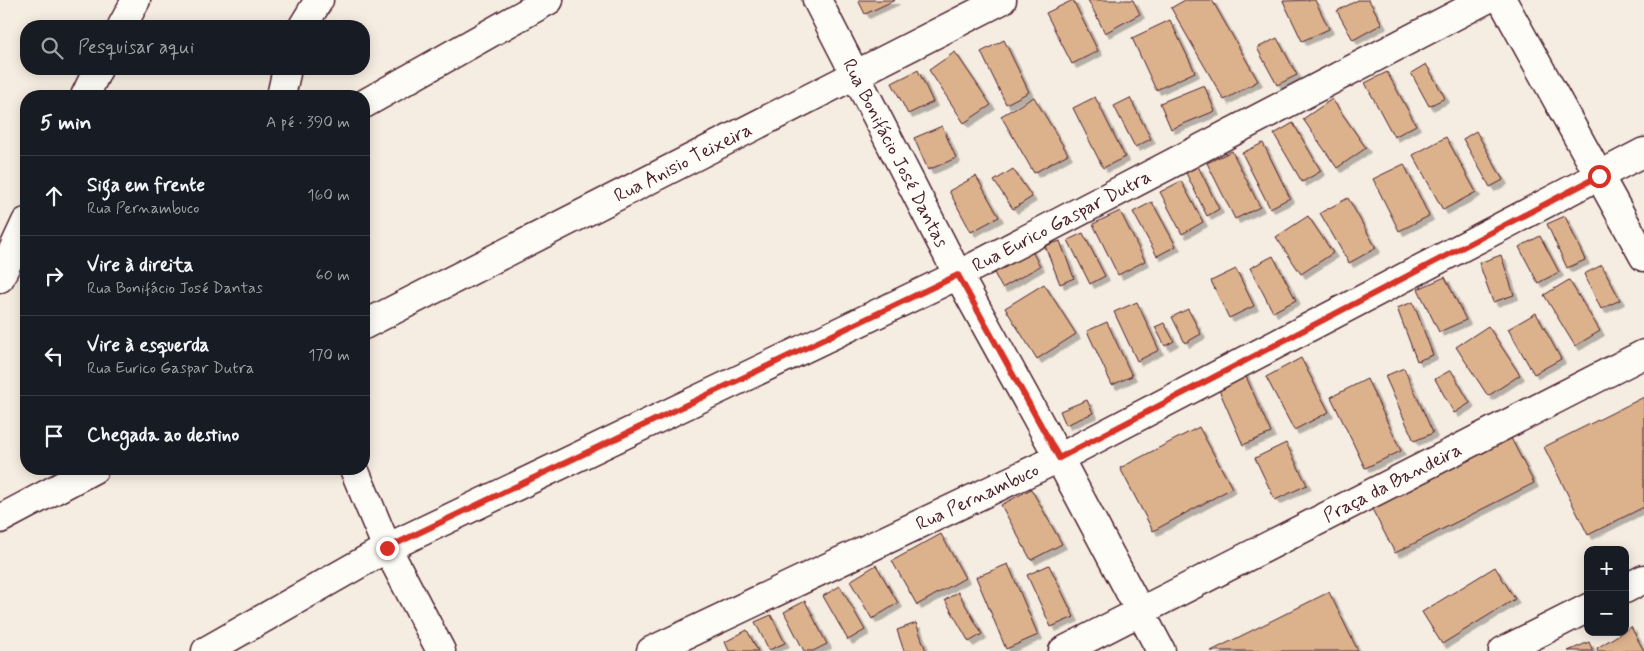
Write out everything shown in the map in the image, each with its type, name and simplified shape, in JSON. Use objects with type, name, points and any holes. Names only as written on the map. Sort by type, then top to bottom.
[{"type":"street","points":[[125,20],[136,0]]},
{"type":"street","points":[[370,101],[549,0]]},
{"type":"street","name":"Rua Bonifácio José Dantas","points":[[816,0],[958,275],[1059,458],[1161,651]]},
{"type":"street","name":"Rua Anisio Teixeira","points":[[370,322],[1002,0]]},
{"type":"street","name":"Rua Eurico Gaspar Dutra","points":[[206,651],[387,548],[958,275],[1484,0]]},
{"type":"street","points":[[1502,0],[1644,257]]},
{"type":"street","points":[[89,90],[95,75]]},
{"type":"street","points":[[282,90],[286,75]]},
{"type":"street","name":"Rua Pernambuco","points":[[651,651],[1059,458],[1644,152]]},
{"type":"street","points":[[0,278],[20,235]]},
{"type":"street","name":"Praça da Bandeira","points":[[1063,651],[1644,354]]},
{"type":"street","points":[[0,518],[82,475]]},
{"type":"street","points":[[357,475],[387,548],[441,651]]},
{"type":"street","points":[[1629,587],[1644,579]]},
{"type":"street","points":[[1503,651],[1584,610]]},
{"type":"building","points":[[858,0],[895,0],[865,14]]},
{"type":"building","points":[[1073,0],[1098,51],[1072,64],[1046,13]]},
{"type":"building","points":[[1088,0],[1133,0],[1140,14],[1105,33]]},
{"type":"building","points":[[1185,0],[1212,0],[1258,81],[1224,100],[1171,8]]},
{"type":"building","points":[[1315,0],[1329,29],[1302,41],[1283,1]]},
{"type":"building","points":[[1358,0],[1369,0],[1382,24],[1353,40],[1337,11]]},
{"type":"building","points":[[1170,20],[1195,72],[1156,90],[1132,38]]},
{"type":"building","points":[[1277,38],[1297,75],[1277,85],[1257,48]]},
{"type":"building","points":[[1004,40],[1029,92],[1006,104],[981,52]]},
{"type":"building","points":[[955,52],[991,105],[964,123],[929,70]]},
{"type":"building","points":[[1426,64],[1445,98],[1429,106],[1411,73]]},
{"type":"building","points":[[918,70],[933,102],[908,114],[892,83]]},
{"type":"building","points":[[1387,72],[1416,125],[1394,137],[1365,83]]},
{"type":"building","points":[[1204,85],[1215,111],[1171,129],[1160,103]]},
{"type":"building","points":[[1034,97],[1068,154],[1034,173],[1001,116]]},
{"type":"building","points":[[1095,97],[1125,157],[1103,168],[1073,108]]},
{"type":"building","points":[[1130,98],[1151,139],[1135,147],[1114,106]]},
{"type":"building","points":[[1332,99],[1366,148],[1337,168],[1303,119]]},
{"type":"building","points":[[1293,123],[1321,171],[1302,182],[1274,134]]},
{"type":"building","points":[[942,126],[956,158],[928,170],[914,138]]},
{"type":"building","points":[[1476,131],[1503,180],[1490,187],[1463,139]]},
{"type":"building","points":[[1446,137],[1476,192],[1443,210],[1413,155]]},
{"type":"building","points":[[1263,143],[1290,198],[1270,208],[1242,153]]},
{"type":"building","points":[[1232,151],[1260,207],[1235,219],[1207,163]]},
{"type":"building","points":[[1404,164],[1429,216],[1399,231],[1373,179]]},
{"type":"building","points":[[1198,166],[1219,209],[1207,216],[1186,173]]},
{"type":"building","points":[[1013,169],[1032,197],[1013,209],[994,181]]},
{"type":"building","points":[[976,176],[999,217],[971,232],[949,191]]},
{"type":"building","points":[[1181,181],[1203,222],[1182,234],[1160,192]]},
{"type":"building","points":[[1348,198],[1376,248],[1349,263],[1320,213]]},
{"type":"building","points":[[1152,202],[1176,246],[1157,256],[1133,212]]},
{"type":"building","points":[[1120,211],[1145,261],[1118,275],[1093,224]]},
{"type":"building","points":[[1308,216],[1333,253],[1301,274],[1276,237]]},
{"type":"building","points":[[1565,216],[1585,260],[1567,268],[1547,224]]},
{"type":"building","points":[[1083,233],[1105,276],[1090,284],[1068,240]]},
{"type":"building","points":[[1540,236],[1559,272],[1538,283],[1519,247]]},
{"type":"building","points":[[1060,241],[1074,278],[1060,284],[1045,246]]},
{"type":"building","points":[[1029,246],[1040,266],[1002,288],[991,267]]},
{"type":"building","points":[[1501,255],[1514,295],[1493,302],[1479,263]]},
{"type":"building","points":[[1273,256],[1296,300],[1273,312],[1250,268]]},
{"type":"building","points":[[1602,265],[1620,300],[1601,309],[1584,274]]},
{"type":"building","points":[[1236,269],[1254,306],[1229,318],[1211,281]]},
{"type":"building","points":[[1445,277],[1466,320],[1439,332],[1418,289]]},
{"type":"building","points":[[1569,280],[1600,331],[1575,346],[1544,295]]},
{"type":"building","points":[[1044,284],[1076,334],[1037,359],[1005,308]]},
{"type":"building","points":[[1137,302],[1159,350],[1137,361],[1114,312]]},
{"type":"building","points":[[1413,302],[1433,355],[1417,361],[1397,308]]},
{"type":"building","points":[[1188,309],[1201,334],[1185,343],[1172,317]]},
{"type":"building","points":[[1536,313],[1561,359],[1534,374],[1508,329]]},
{"type":"building","points":[[1107,322],[1132,376],[1112,385],[1087,331]]},
{"type":"building","points":[[1164,323],[1174,341],[1165,346],[1155,327]]},
{"type":"building","points":[[1488,326],[1520,375],[1488,396],[1456,347]]},
{"type":"building","points":[[1301,358],[1329,412],[1294,430],[1266,377]]},
{"type":"building","points":[[1404,368],[1433,433],[1414,441],[1385,376]]},
{"type":"building","points":[[1451,370],[1470,403],[1454,413],[1435,379]]},
{"type":"building","points":[[1244,372],[1271,433],[1243,445],[1216,383]]},
{"type":"building","points":[[1367,379],[1401,451],[1365,468],[1331,397]]},
{"type":"building","points":[[1644,397],[1644,507],[1588,535],[1544,447]]},
{"type":"building","points":[[1087,400],[1093,413],[1066,425],[1060,411]]},
{"type":"building","points":[[1199,427],[1232,488],[1153,531],[1120,468]]},
{"type":"building","points":[[1511,438],[1534,483],[1395,553],[1372,509]]},
{"type":"building","points":[[1286,443],[1307,485],[1275,500],[1255,458]]},
{"type":"building","points":[[1031,489],[1062,544],[1031,560],[1001,505]]},
{"type":"building","points":[[941,534],[965,578],[917,605],[892,561]]},
{"type":"building","points":[[1008,564],[1038,635],[1006,649],[976,577]]},
{"type":"building","points":[[876,565],[898,603],[872,619],[850,581]]},
{"type":"building","points":[[1049,565],[1074,617],[1051,627],[1027,575]]},
{"type":"building","points":[[1495,567],[1515,599],[1442,644],[1422,612]]},
{"type":"building","points":[[840,586],[865,630],[848,640],[823,596]]},
{"type":"building","points":[[958,592],[982,634],[969,642],[945,600]]},
{"type":"building","points":[[1329,592],[1358,651],[1211,651]]},
{"type":"building","points":[[805,601],[827,644],[813,651],[804,651],[784,612]]},
{"type":"building","points":[[771,615],[785,643],[769,650],[755,622]]},
{"type":"building","points":[[916,623],[926,651],[904,651],[897,630]]},
{"type":"building","points":[[1631,627],[1644,651],[1598,651],[1597,648],[1616,636],[1629,636],[1629,628]]},
{"type":"building","points":[[747,630],[758,651],[729,651],[725,642]]},
{"type":"building","points":[[1589,642],[1593,651],[1568,651]]},
{"type":"route","points":[[387,548],[958,275],[1059,458],[1599,176]]}]
